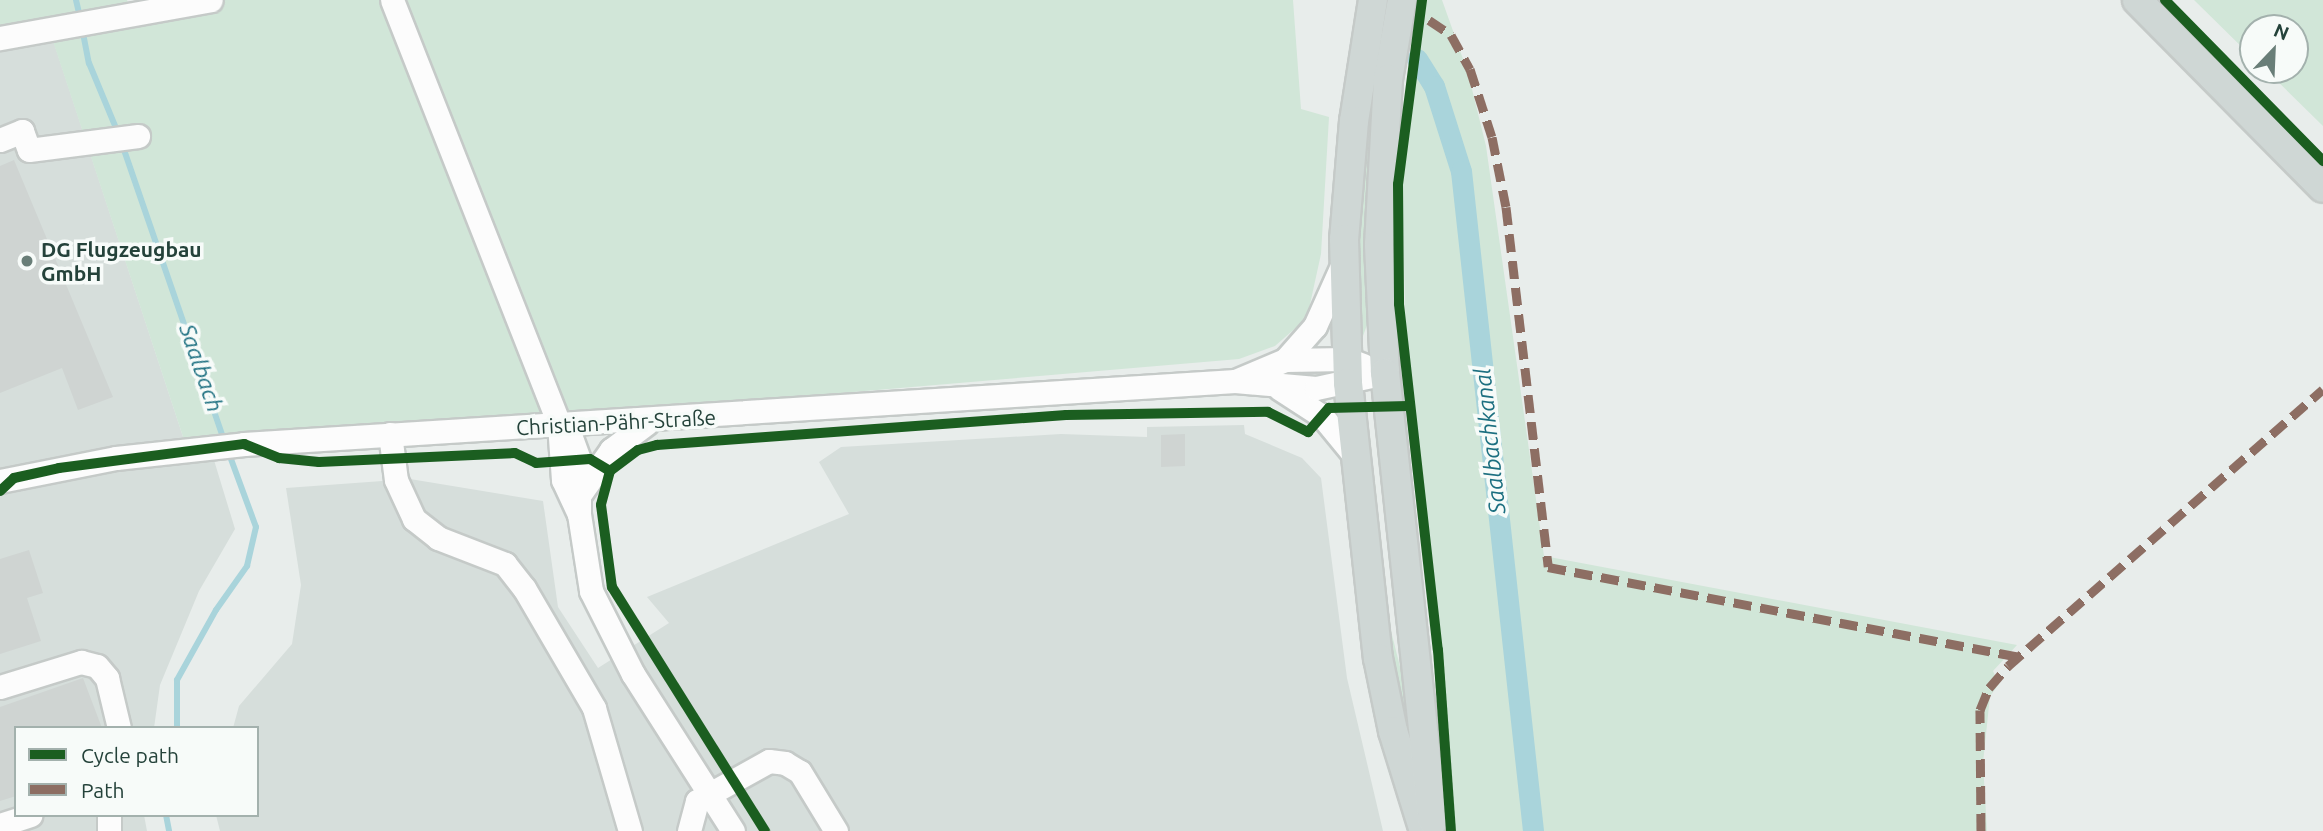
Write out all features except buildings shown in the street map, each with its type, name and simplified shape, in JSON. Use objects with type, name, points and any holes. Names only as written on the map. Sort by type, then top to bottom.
[{"type":"main road","points":[[1373,0],[1354,121],[1344,258],[1347,371],[1354,456],[1378,658],[1393,730],[1424,831]]},
{"type":"main road","points":[[1402,0],[1383,143],[1379,245],[1385,373],[1426,727],[1433,831]]},
{"type":"main road","points":[[2137,0],[2323,188]]},
{"type":"street","points":[[0,38],[211,0]]},
{"type":"street","points":[[392,0],[559,425],[576,443],[580,504],[591,591],[633,674],[733,831]]},
{"type":"street","points":[[0,140],[22,131],[29,150],[138,136]]},
{"type":"street","points":[[1285,360],[1320,317],[1344,258]]},
{"type":"street","name":"Christian-Pähr-Straße","points":[[1235,382],[1285,360],[1347,371],[1385,373]]},
{"type":"street","name":"Christian-Pähr-Straße","points":[[0,481],[116,458],[244,443],[650,421],[1235,382],[1279,388],[1347,371]]},
{"type":"street","points":[[1279,388],[1322,416],[1354,456]]},
{"type":"street","points":[[580,504],[611,450],[650,421]]},
{"type":"street","points":[[390,434],[396,480],[414,519],[438,538],[505,564],[524,588],[594,708],[630,831]]},
{"type":"street","points":[[0,687],[81,662],[97,666],[107,678],[119,726]]},
{"type":"street","points":[[689,831],[697,801],[769,761],[785,763],[800,772],[836,831]]},
{"type":"street","points":[[0,825],[24,817]]},
{"type":"shaded area","points":[[51,34],[187,449],[210,447],[235,529],[199,591],[160,685],[154,726],[14,726],[14,817],[144,817],[147,831],[0,831],[0,44]]},
{"type":"shaded area","points":[[1244,425],[1245,434],[1302,458],[1321,478],[1347,678],[1383,831],[220,831],[216,817],[259,817],[259,726],[234,726],[239,706],[292,644],[301,585],[286,488],[410,479],[543,501],[558,607],[598,668],[669,623],[647,597],[849,514],[819,462],[841,447],[1061,434],[1147,437],[1147,427]]},
{"type":"green space","points":[[0,0],[127,0],[130,7],[0,29]]},
{"type":"green space","points":[[211,0],[1293,0],[1301,109],[1329,117],[1321,254],[1307,318],[1275,346],[1239,359],[187,449],[49,29]]},
{"type":"green space","points":[[1424,0],[1442,0],[1468,73],[1486,146],[1544,556],[2017,645],[1993,671],[1999,684],[1990,696],[1983,763],[1987,831],[1454,831],[1449,734],[1406,345],[1402,182]]},
{"type":"green space","points":[[2194,0],[2323,0],[2323,126],[2280,84],[2309,84],[2309,14],[2239,14],[2239,44]]},
{"type":"green space","points":[[1375,63],[1367,325],[1359,347],[1356,255]]},
{"type":"green space","points":[[1362,418],[1366,418],[1391,631],[1412,714],[1420,775],[1395,692]]},
{"type":"waterway","name":"Saalbach","points":[[76,0],[80,18]]},
{"type":"waterway","name":"Saalbach","points":[[82,28],[89,63],[118,133]]},
{"type":"waterway","name":"Saalbachkanal","points":[[1417,59],[1434,86],[1461,171],[1533,831]]},
{"type":"waterway","name":"Saalbach","points":[[122,144],[224,441]]},
{"type":"waterway","name":"Saalbach","points":[[177,726],[177,680],[216,610],[247,566],[256,527],[228,451]]},
{"type":"waterway","name":"Saalbach","points":[[166,817],[169,831]]},
{"type":"marked path","points":[[1429,20],[1451,35],[1470,69],[1492,137],[1506,207],[1548,567],[2018,657]]},
{"type":"marked path","points":[[1981,831],[1980,710],[1989,688],[2008,666],[2323,389]]},
{"type":"cycle path","points":[[1422,0],[1398,184],[1399,304],[1438,650],[1451,831]]},
{"type":"cycle path","points":[[2165,0],[2323,161]]},
{"type":"cycle path","points":[[0,491],[14,478],[59,468],[244,444],[279,458],[319,462],[515,453],[536,463],[590,459],[610,471],[638,450],[657,445],[1066,415],[1268,412],[1308,432],[1329,408],[1408,406]]},
{"type":"cycle path","points":[[610,471],[601,505],[612,587],[765,831]]},
{"type":"place","name":"DG Flugzeugbau GmbH","points":[[27,261]]}]
